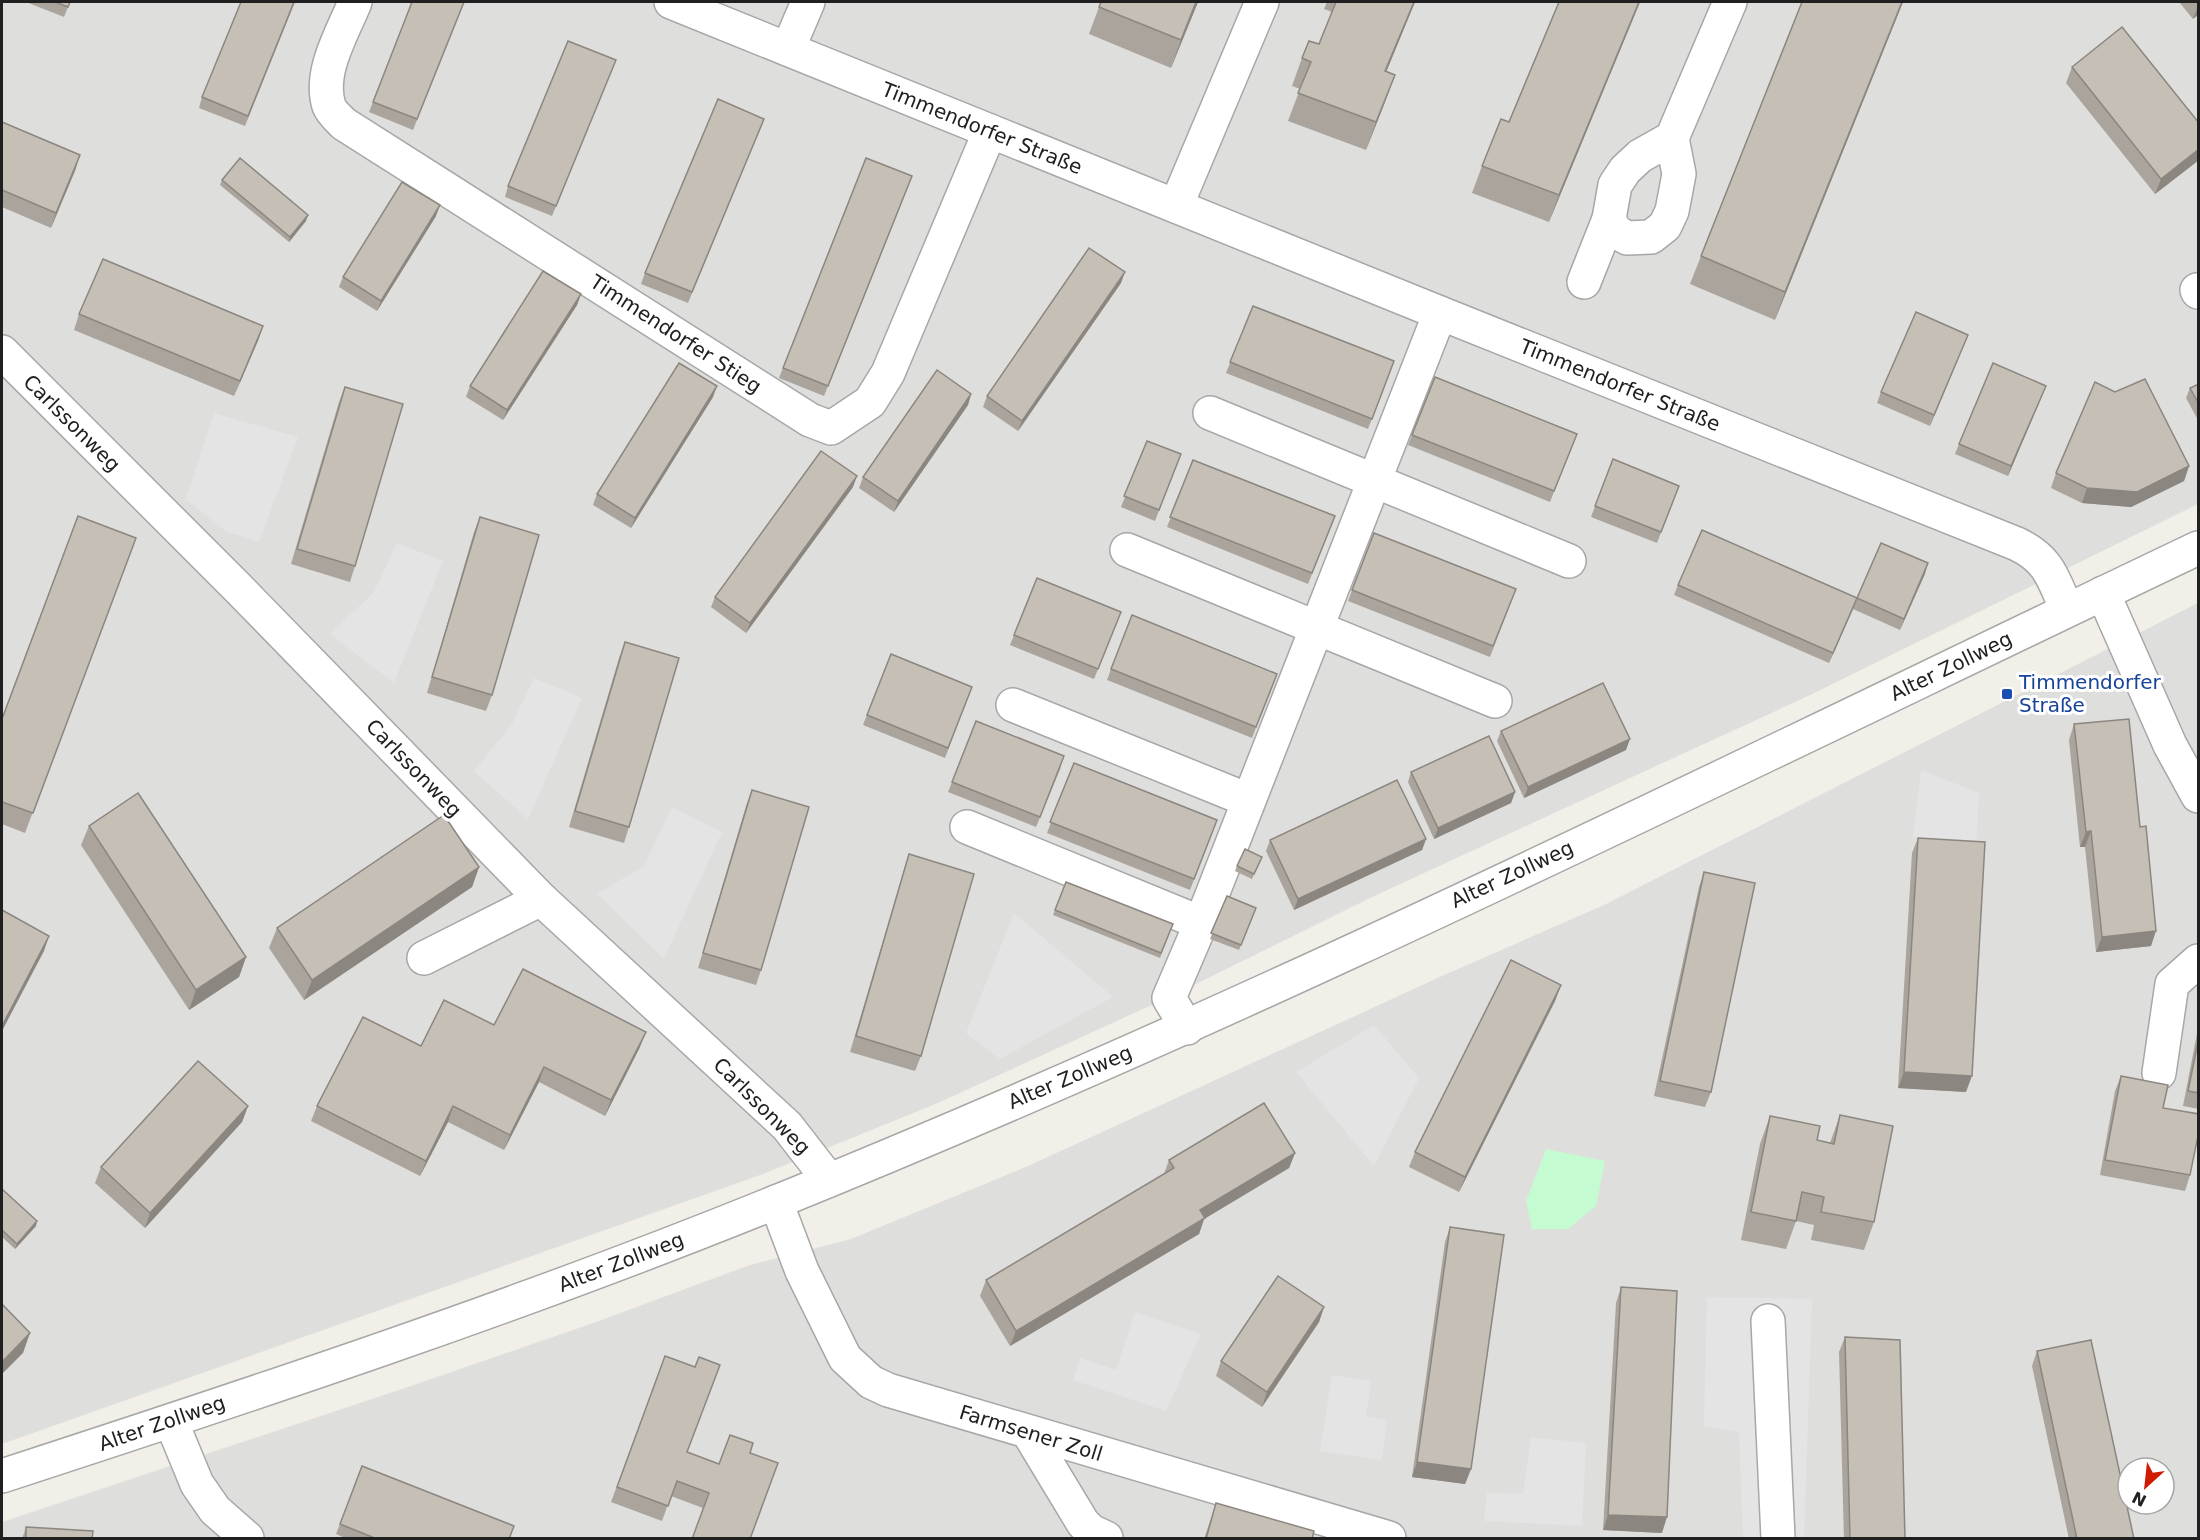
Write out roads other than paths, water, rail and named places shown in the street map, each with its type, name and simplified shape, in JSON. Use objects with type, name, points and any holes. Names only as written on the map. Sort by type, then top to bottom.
[{"type":"street","name":"Timmendorfer Stieg","points":[[355,2],[330,63],[327,83],[329,107],[344,124],[810,420],[831,428],[870,402],[888,373],[990,131]]},
{"type":"street","name":"Timmendorfer Straße","points":[[671,2],[1440,314],[2017,544],[2038,555],[2046,565],[2067,610]]},
{"type":"street","points":[[788,49],[808,2]]},
{"type":"street","points":[[1176,206],[1262,2]]},
{"type":"street","points":[[1609,219],[1615,231],[1635,239],[1651,237],[1665,226],[1676,198],[1679,174],[1672,138],[1730,2]]},
{"type":"street","points":[[1584,282],[1609,219],[1616,185],[1625,170],[1640,156],[1672,138]]},
{"type":"street","points":[[1187,1028],[1169,998],[1201,923],[1373,479],[1440,314]]},
{"type":"street","name":"Carlssonweg","points":[[2,352],[238,588],[541,899],[787,1126],[829,1180]]},
{"type":"street","points":[[1210,413],[1569,561]]},
{"type":"street","name":"Alter Zollweg","points":[[2,1476],[171,1421],[631,1260],[829,1180],[1187,1028],[2199,548]]},
{"type":"street","points":[[1127,550],[1495,701]]},
{"type":"street","points":[[2103,593],[2170,745],[2199,796]]},
{"type":"street","points":[[1013,705],[1248,800]]},
{"type":"street","points":[[967,827],[1201,923]]},
{"type":"street","points":[[423,958],[541,899]]},
{"type":"street","points":[[2159,1073],[2172,984],[2199,961]]},
{"type":"street","name":"Farmsener Zoll","points":[[776,1202],[802,1271],[845,1358],[858,1371],[888,1390],[1389,1539]]},
{"type":"street","points":[[1768,1321],[1778,1539]]},
{"type":"street","points":[[171,1421],[197,1484],[215,1510],[246,1539]]},
{"type":"street","points":[[1028,1432],[1083,1523],[1091,1531],[1106,1539]]},
{"type":"place","name":"Timmendorfer Straße","points":[[2007,694]]}]
